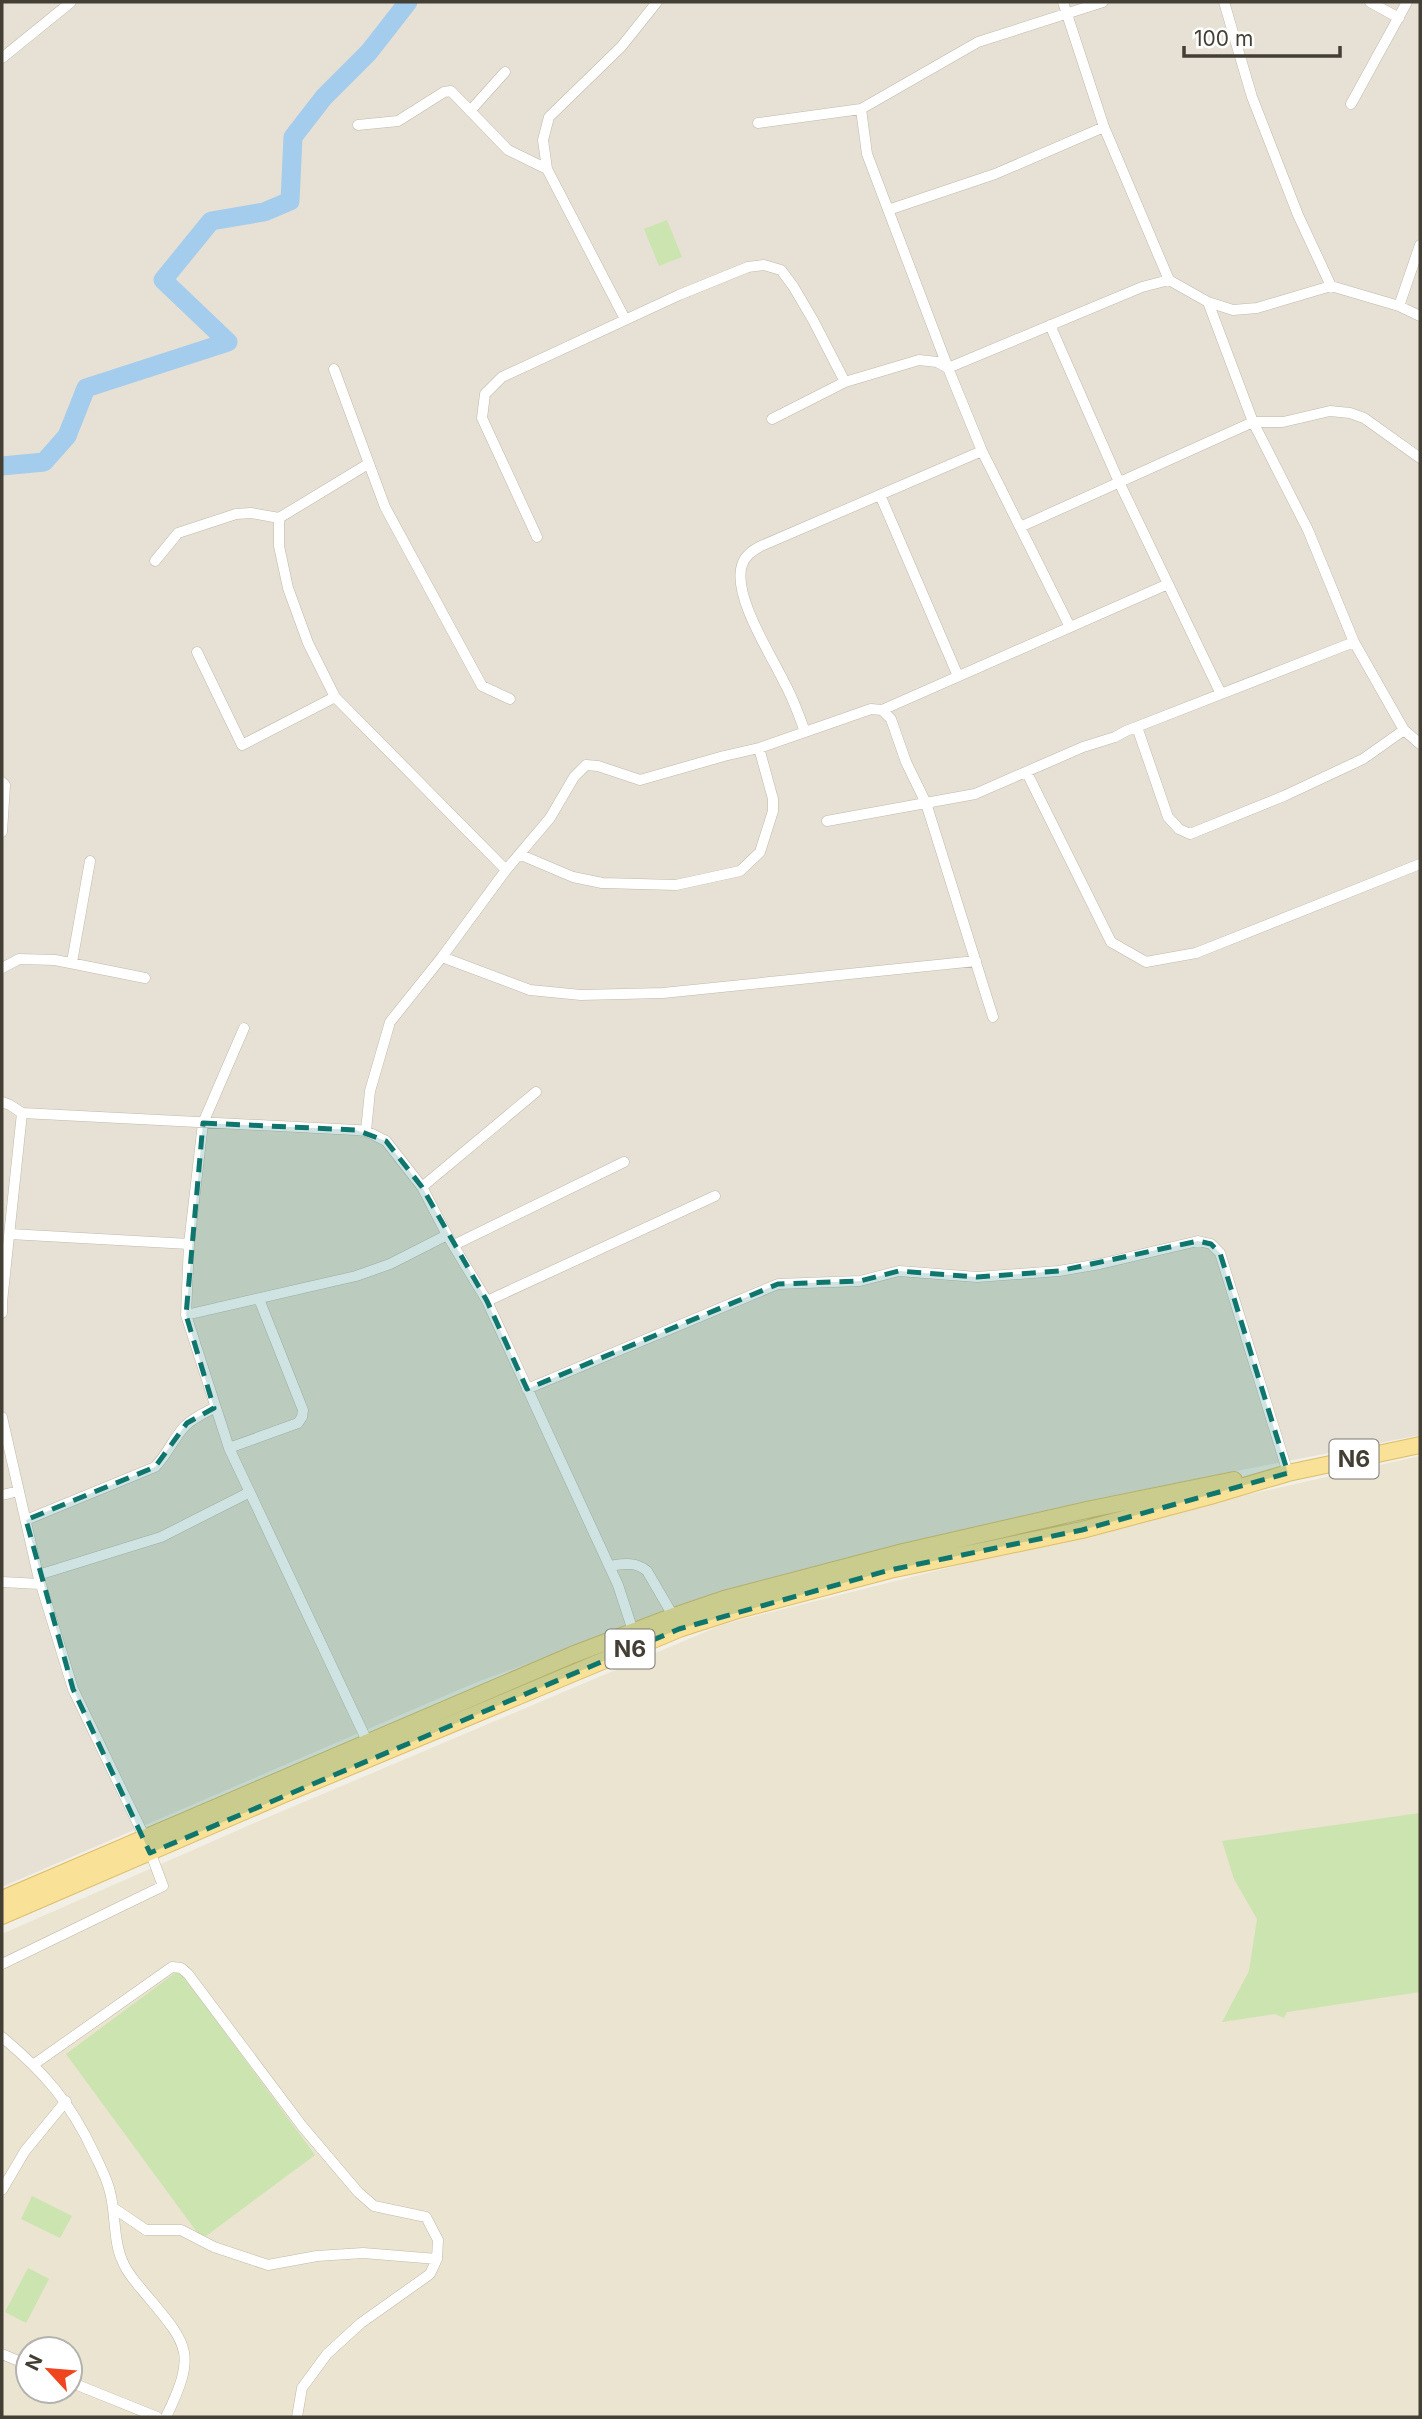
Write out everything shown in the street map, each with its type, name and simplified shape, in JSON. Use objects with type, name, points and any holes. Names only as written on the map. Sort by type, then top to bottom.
[{"type":"main road","name":"N6","points":[[2,1899],[282,1795],[724,1600],[834,1569],[999,1529],[1206,1485],[1288,1473],[1420,1445]]},
{"type":"main road","name":"N6","points":[[2,1916],[147,1845],[368,1743],[633,1631],[676,1623]]},
{"type":"street","points":[[2,58],[71,2]]},
{"type":"street","points":[[625,319],[547,169],[543,140],[550,117],[621,47],[657,2]]},
{"type":"street","points":[[1063,2],[1104,127],[1169,280],[1208,302],[1233,310],[1257,308],[1331,286],[1399,306],[1420,316]]},
{"type":"street","points":[[758,123],[861,109],[978,42],[1103,2]]},
{"type":"street","points":[[1224,2],[1252,97],[1298,215],[1331,286]]},
{"type":"street","points":[[1370,2],[1399,18]]},
{"type":"street","points":[[1351,104],[1408,2]]},
{"type":"street","points":[[470,111],[505,72]]},
{"type":"street","points":[[358,125],[398,121],[444,92],[452,91],[508,150],[547,169]]},
{"type":"street","points":[[861,109],[867,154],[948,368],[982,451],[1070,627]]},
{"type":"street","points":[[888,210],[995,174],[1104,127]]},
{"type":"street","points":[[1399,306],[1420,245]]},
{"type":"street","points":[[537,537],[482,418],[485,394],[502,377],[625,319],[748,267],[773,267],[781,270],[793,286],[845,382]]},
{"type":"street","points":[[948,368],[1142,287],[1169,280]]},
{"type":"street","points":[[1208,302],[1253,422],[1308,530],[1354,642],[1404,730],[1420,744]]},
{"type":"street","points":[[1050,325],[1119,482],[1221,694]]},
{"type":"street","points":[[772,419],[845,382],[919,360],[937,362],[948,368]]},
{"type":"street","points":[[334,369],[385,507],[482,686],[510,699]]},
{"type":"street","points":[[1020,527],[1253,422],[1283,422],[1330,411],[1350,413],[1364,418],[1420,458]]},
{"type":"street","points":[[805,733],[792,698],[768,655],[745,599],[741,566],[746,556],[761,546],[982,451]]},
{"type":"street","points":[[155,561],[178,533],[236,514],[251,513],[279,518],[368,464]]},
{"type":"street","points":[[880,495],[958,676]]},
{"type":"street","points":[[279,518],[279,546],[288,588],[308,643],[334,697],[506,870]]},
{"type":"street","points":[[366,1131],[370,1091],[390,1021],[442,957],[506,870],[550,818],[574,777],[586,765],[598,766],[640,780],[759,748],[871,709],[882,710],[1168,583]]},
{"type":"street","points":[[827,821],[975,794],[1083,747],[1115,737],[1354,642]]},
{"type":"street","points":[[197,652],[243,745],[334,697]]},
{"type":"street","points":[[882,710],[891,719],[905,762],[926,803],[993,1017]]},
{"type":"street","points":[[1137,727],[1168,817],[1179,830],[1190,834],[1284,796],[1363,759],[1404,730]]},
{"type":"street","points":[[521,855],[573,877],[602,883],[676,885],[740,871],[760,852],[773,811],[773,799],[759,748]]},
{"type":"street","points":[[1027,773],[1111,942],[1146,962],[1196,953],[1420,864]]},
{"type":"street","points":[[2,782],[5,785],[2,832]]},
{"type":"street","points":[[72,962],[90,861]]},
{"type":"street","points":[[442,957],[530,990],[581,995],[663,993],[976,961]]},
{"type":"street","points":[[2,968],[19,959],[72,962],[145,978]]},
{"type":"street","points":[[244,1028],[203,1123],[190,1244],[186,1315],[214,1408],[248,1493],[368,1743]]},
{"type":"street","points":[[422,1187],[536,1092]]},
{"type":"street","points":[[2,1102],[22,1113],[366,1131],[386,1141],[422,1187],[487,1301],[618,1584],[633,1631]]},
{"type":"street","points":[[2,1313],[22,1113]]},
{"type":"street","points":[[454,1245],[624,1162]]},
{"type":"street","points":[[487,1301],[715,1196]]},
{"type":"street","points":[[10,1234],[190,1244]]},
{"type":"street","points":[[186,1315],[356,1276],[390,1264],[447,1235]]},
{"type":"street","points":[[527,1389],[778,1284],[860,1281],[900,1271],[977,1276],[1059,1271],[1198,1241],[1211,1244],[1220,1253],[1288,1473]]},
{"type":"street","points":[[229,1448],[298,1423],[302,1417],[303,1410],[259,1299]]},
{"type":"street","points":[[26,1520],[155,1467],[166,1456],[187,1423],[214,1408]]},
{"type":"street","points":[[2,1417],[39,1580],[73,1689],[147,1845],[163,1886],[2,1964]]},
{"type":"street","points":[[2,1495],[19,1491]]},
{"type":"street","points":[[2,1582],[39,1580],[161,1537],[248,1493]]},
{"type":"street","points":[[609,1566],[634,1563],[647,1571],[676,1623]]},
{"type":"street","points":[[33,2065],[172,1967],[181,1968],[302,2126],[358,2192],[374,2206],[426,2217],[438,2241],[437,2259],[430,2274],[371,2315],[327,2354],[302,2388],[297,2417]]},
{"type":"street","points":[[2,2038],[33,2065],[66,2101],[80,2123],[108,2183],[115,2208],[121,2259],[180,2339],[186,2353],[183,2381],[166,2417]]},
{"type":"street","points":[[2,2190],[25,2151],[66,2101]]},
{"type":"street","points":[[115,2208],[146,2230],[186,2232],[214,2247],[268,2265],[317,2256],[363,2253],[437,2259]]},
{"type":"street","points":[[84,2388],[157,2417]]},
{"type":"highlighted area","points":[[203,1123],[356,1130],[386,1141],[422,1187],[487,1301],[527,1389],[778,1284],[860,1281],[899,1271],[977,1277],[1059,1271],[1198,1241],[1211,1244],[1220,1253],[1288,1473],[1082,1530],[890,1570],[679,1629],[150,1853],[73,1689],[26,1520],[155,1467],[187,1423],[214,1408],[186,1315]]},
{"type":"shaded area","points":[[2,2],[1420,2],[1420,1435],[1094,1499],[814,1567],[662,1615],[477,1682],[2,1887]]},
{"type":"shaded area","points":[[1420,1456],[1420,2417],[2,2417],[2,1934],[259,1821],[724,1624],[1171,1512]]},
{"type":"green space","points":[[667,220],[682,257],[659,266],[644,229]]},
{"type":"green space","points":[[1420,1813],[1420,1992],[1287,2012],[1284,2018],[1275,2014],[1222,2022],[1249,1971],[1257,1919],[1234,1879],[1222,1841]]},
{"type":"green space","points":[[179,1970],[315,2155],[202,2239],[66,2054]]},
{"type":"green space","points":[[32,2196],[72,2216],[60,2238],[21,2219]]},
{"type":"green space","points":[[28,2268],[49,2279],[26,2323],[5,2312]]},
{"type":"waterway","points":[[2,466],[44,462],[67,436],[86,388],[228,342],[163,280],[211,221],[264,212],[290,201],[293,137],[324,97],[369,52],[408,2]]}]
